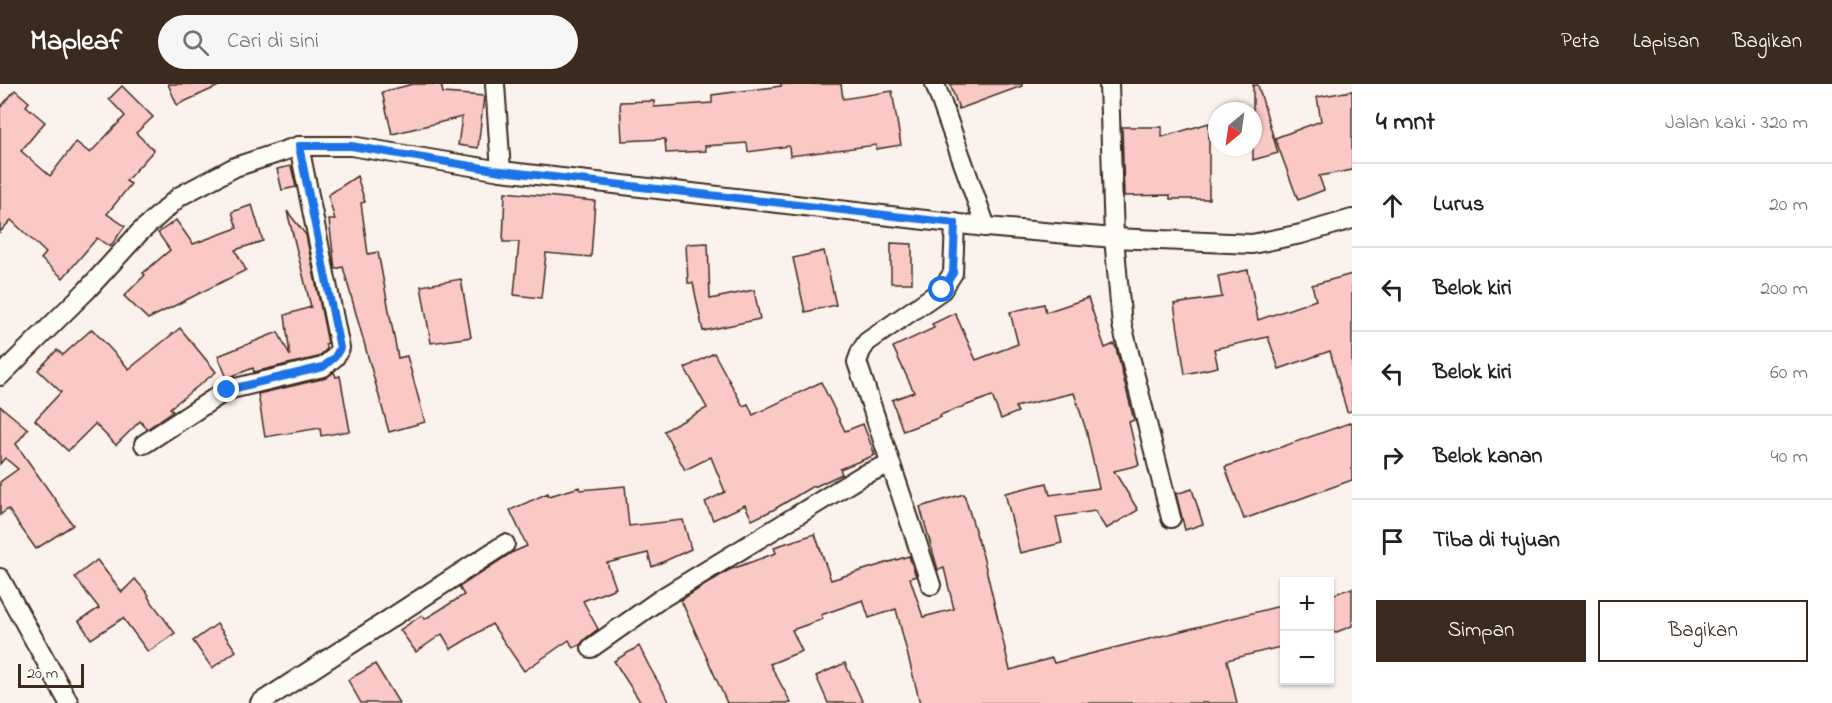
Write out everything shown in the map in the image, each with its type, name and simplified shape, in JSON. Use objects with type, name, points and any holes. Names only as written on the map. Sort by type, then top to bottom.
[{"type":"street","points":[[495,84],[501,171]]},
{"type":"street","points":[[935,84],[986,227]]},
{"type":"street","points":[[1109,84],[1114,238],[1122,325],[1170,518]]},
{"type":"street","points":[[144,444],[227,390],[323,367],[335,357],[340,348],[299,146]]},
{"type":"street","points":[[0,376],[87,290],[139,233],[180,196],[235,167],[299,146],[351,146],[501,171],[986,227],[1114,238],[1252,244],[1300,234],[1352,219]]},
{"type":"street","points":[[931,585],[857,362],[867,342],[942,290],[953,273],[955,223]]},
{"type":"street","points":[[591,648],[662,598],[739,553],[863,475],[890,464]]},
{"type":"street","points":[[260,703],[505,544]]},
{"type":"street","points":[[0,578],[69,703]]},
{"type":"building","points":[[168,84],[223,84],[177,105]]},
{"type":"building","points":[[413,84],[441,84],[443,93],[484,96],[478,148],[458,145],[462,117],[392,134],[382,92]]},
{"type":"building","points":[[781,84],[841,84],[843,99],[892,91],[901,145],[876,149],[876,145],[790,156],[789,146],[748,152],[747,143],[705,146],[706,151],[666,153],[665,139],[622,141],[620,102],[654,101],[654,107],[712,103],[712,95],[781,86]]},
{"type":"building","points":[[950,84],[1022,84],[1022,86],[959,109]]},
{"type":"building","points":[[1253,85],[1258,85],[1278,153],[1253,160],[1253,156],[1262,156],[1262,102],[1253,102]]},
{"type":"building","points":[[122,86],[153,117],[136,133],[154,150],[126,181],[131,184],[107,214],[125,226],[110,247],[97,238],[63,278],[41,259],[46,253],[11,220],[0,232],[0,108],[15,90],[29,102],[26,106],[45,122],[21,151],[50,176],[76,142],[90,153],[125,116],[109,99]]},
{"type":"building","points":[[1352,91],[1352,170],[1319,176],[1324,190],[1298,200],[1275,138],[1321,121],[1317,97]]},
{"type":"building","points":[[1208,123],[1209,199],[1170,199],[1170,195],[1124,196],[1122,127],[1162,127],[1162,137]]},
{"type":"building","points":[[291,166],[296,187],[282,190],[277,169]]},
{"type":"building","points":[[357,176],[365,202],[361,203],[368,254],[378,252],[398,358],[407,356],[425,422],[389,432],[343,267],[335,269],[329,220],[335,220],[328,195]]},
{"type":"building","points":[[505,192],[595,201],[591,257],[546,253],[541,298],[514,295],[519,242],[503,242]]},
{"type":"building","points":[[252,205],[263,241],[235,250],[246,270],[148,319],[124,296],[145,275],[143,273],[170,250],[158,233],[176,220],[193,244],[237,228],[232,212]]},
{"type":"building","points":[[287,211],[306,235],[328,343],[325,344],[327,349],[318,357],[254,372],[253,368],[227,378],[218,356],[278,332],[290,356],[285,315],[311,307]]},
{"type":"building","points":[[708,243],[710,299],[754,290],[760,319],[703,331],[693,283],[688,283],[686,244]]},
{"type":"building","points":[[891,243],[912,244],[912,283],[891,283]]},
{"type":"building","points":[[824,251],[836,305],[805,312],[793,258]]},
{"type":"building","points":[[1248,270],[1258,320],[1316,300],[1312,285],[1352,274],[1352,411],[1347,412],[1330,351],[1279,369],[1268,337],[1214,349],[1218,367],[1185,374],[1174,304],[1222,297],[1218,276]]},
{"type":"building","points":[[461,279],[471,337],[431,343],[421,286]]},
{"type":"building","points":[[1088,298],[1105,348],[1114,344],[1116,348],[1134,420],[1129,422],[1139,465],[1114,471],[1138,510],[1106,529],[1095,511],[1056,517],[1062,543],[1020,553],[1005,493],[1047,483],[1050,495],[1099,488],[1086,430],[1074,393],[1015,407],[1018,412],[1001,419],[992,396],[903,431],[892,400],[914,392],[893,347],[934,328],[932,324],[955,313],[976,360],[1018,344],[1010,312],[1044,304],[1046,312]]},
{"type":"building","points":[[180,328],[216,372],[170,408],[173,411],[147,429],[140,421],[116,445],[95,424],[68,451],[35,420],[61,392],[38,370],[57,350],[63,355],[92,329],[129,369]]},
{"type":"building","points":[[714,353],[743,406],[748,404],[753,415],[821,382],[845,431],[863,424],[875,455],[840,469],[842,474],[813,486],[752,520],[745,505],[713,520],[705,502],[725,492],[711,457],[685,470],[664,431],[707,408],[685,368]]},
{"type":"building","points":[[334,372],[336,377],[340,376],[350,431],[321,436],[320,428],[265,437],[258,394],[326,378]]},
{"type":"building","points":[[0,406],[28,429],[16,444],[73,525],[36,549],[8,509],[0,515],[0,482],[18,469],[5,458],[0,464]]},
{"type":"building","points":[[1352,422],[1352,480],[1244,519],[1225,467]]},
{"type":"building","points":[[625,486],[629,526],[683,520],[691,549],[652,567],[648,553],[607,563],[616,588],[583,601],[598,629],[580,645],[573,648],[569,640],[524,671],[492,624],[451,649],[442,634],[416,652],[400,630],[422,615],[425,619],[464,595],[459,587],[511,553],[527,546],[510,510],[548,493],[549,496],[580,487],[580,490]]},
{"type":"building","points":[[1192,489],[1203,524],[1185,530],[1176,494]]},
{"type":"building","points":[[964,494],[983,556],[1010,670],[1052,658],[1054,663],[1280,606],[1280,647],[1227,660],[1237,703],[920,703],[896,609],[869,618],[863,600],[821,615],[823,619],[792,630],[802,651],[770,664],[791,703],[727,703],[681,600],[729,570],[776,553],[774,547],[815,534],[831,580],[909,556],[916,576],[910,578],[923,617],[954,609],[944,568],[938,570],[920,507]]},
{"type":"building","points":[[97,560],[122,592],[135,579],[175,633],[148,652],[123,618],[91,639],[79,621],[99,608],[75,577]]},
{"type":"building","points":[[1352,588],[1352,626],[1334,633],[1334,631],[1334,594]]},
{"type":"building","points":[[217,624],[236,651],[212,668],[193,641]]},
{"type":"building","points":[[639,646],[670,703],[641,703],[614,661]]},
{"type":"building","points":[[845,663],[863,703],[828,703],[816,676]]},
{"type":"building","points":[[375,664],[399,703],[361,703],[348,680]]},
{"type":"route","points":[[227,390],[323,367],[335,357],[340,348],[299,146],[351,146],[501,171],[955,223],[953,273],[942,290]]}]
